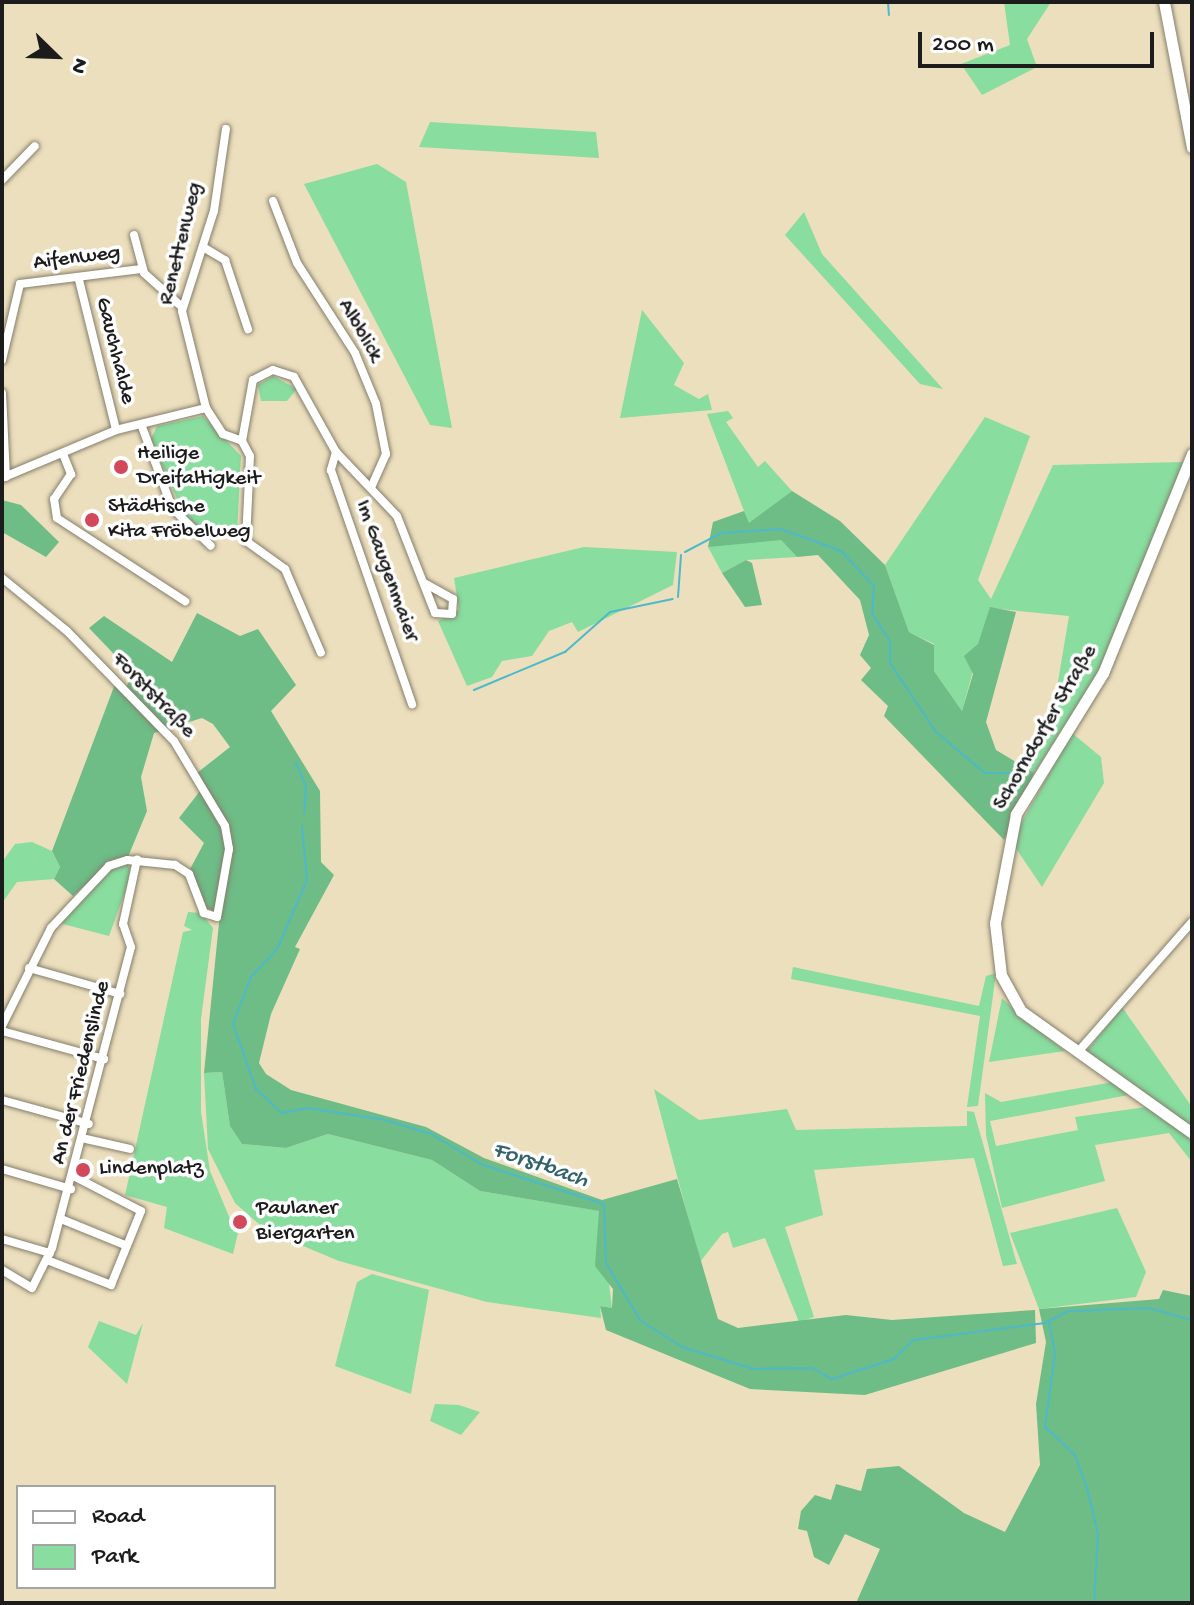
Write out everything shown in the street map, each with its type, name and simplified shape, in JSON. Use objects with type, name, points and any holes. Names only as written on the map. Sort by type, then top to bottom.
[{"type":"main road","points":[[1164,2],[1192,147]]},
{"type":"main road","name":"Schorndorfer Straße","points":[[1192,454],[1115,649],[1025,796],[1002,861],[995,934],[1004,983],[1025,1016],[1192,1133]]},
{"type":"street","name":"Renettenweg","points":[[226,129],[203,247],[182,307],[206,408],[223,434],[242,441]]},
{"type":"street","points":[[2,180],[35,146]]},
{"type":"street","name":"Albblick","points":[[273,201],[297,263],[355,353],[376,404],[386,451],[372,486]]},
{"type":"street","name":"Aifenweg","points":[[134,235],[141,269],[182,307]]},
{"type":"street","points":[[203,247],[225,260],[248,329]]},
{"type":"street","name":"Aifenweg","points":[[2,360],[19,285],[79,280],[141,269]]},
{"type":"street","name":"Gauchhalde","points":[[79,280],[116,430]]},
{"type":"street","points":[[321,653],[285,569],[249,547],[250,456],[242,441],[249,387],[279,370],[299,382],[336,452],[372,486],[400,522],[424,583]]},
{"type":"street","points":[[2,393],[4,478],[116,430],[206,408]]},
{"type":"street","points":[[141,424],[172,508],[211,546]]},
{"type":"street","name":"Im Gaugenmaier","points":[[336,452],[332,475],[412,704]]},
{"type":"street","points":[[63,454],[71,474],[54,502],[59,520],[185,601]]},
{"type":"street","name":"Forststraße","points":[[2,578],[67,631],[183,752],[227,833],[217,917],[204,913],[187,871],[137,860]]},
{"type":"street","points":[[104,1059],[2,1028],[29,968],[85,885],[113,863],[137,860]]},
{"type":"street","name":"An der Friedenslinde","points":[[2,1270],[29,1288],[48,1256],[75,1177],[132,942],[123,924],[137,860]]},
{"type":"street","points":[[1078,1052],[1192,922]]},
{"type":"street","points":[[29,968],[120,994]]},
{"type":"street","points":[[2,1100],[89,1124]]},
{"type":"street","points":[[86,1139],[130,1149]]},
{"type":"street","points":[[2,1169],[71,1189]]},
{"type":"street","points":[[2,1239],[111,1285],[140,1206],[75,1177]]},
{"type":"street","points":[[61,1219],[127,1246]]},
{"type":"green space","points":[[1004,2],[1051,2],[1027,39],[1037,67],[982,95],[961,64],[1010,45]]},
{"type":"green space","points":[[430,122],[596,132],[599,158],[419,147]]},
{"type":"green space","points":[[377,164],[406,182],[452,428],[430,425],[304,184]]},
{"type":"green space","points":[[804,212],[822,254],[943,389],[920,384],[785,235]]},
{"type":"green space","points":[[642,310],[684,363],[674,385],[699,399],[708,394],[712,410],[620,418]]},
{"type":"green space","points":[[273,376],[297,389],[287,401],[261,401],[258,385]]},
{"type":"green space","points":[[728,411],[733,418],[726,422],[758,467],[765,461],[792,491],[749,524],[707,414]]},
{"type":"green space","points":[[203,416],[241,456],[237,533],[205,533],[184,515],[151,439],[157,426]]},
{"type":"green space","points":[[985,417],[1030,436],[978,580],[991,599],[1053,465],[1185,462],[1099,673],[1034,773],[1022,766],[1053,711],[1069,616],[990,608],[962,711],[934,671],[934,644],[909,632],[885,565]]},
{"type":"green space","points":[[792,491],[840,521],[885,565],[909,632],[934,645],[934,671],[962,711],[973,674],[964,656],[978,644],[990,607],[1016,612],[986,722],[996,750],[1034,773],[1004,840],[884,716],[888,706],[861,680],[871,668],[860,655],[869,635],[860,600],[818,555],[797,557],[781,540],[708,547],[713,522],[744,511],[749,523]]},
{"type":"green space","points":[[2,500],[21,505],[59,542],[46,557],[2,532]]},
{"type":"green space","points":[[745,540],[781,540],[797,557],[746,560],[722,573],[708,547]]},
{"type":"green space","points":[[584,547],[677,552],[673,585],[578,632],[572,622],[549,631],[532,656],[502,661],[492,677],[467,686],[438,621],[459,610],[454,578]]},
{"type":"green space","points":[[746,560],[752,563],[762,605],[745,607],[722,573]]},
{"type":"green space","points":[[197,613],[240,636],[258,629],[296,685],[271,711],[320,791],[321,862],[334,875],[295,947],[300,949],[271,1014],[259,1063],[266,1074],[291,1090],[426,1127],[484,1158],[602,1200],[677,1179],[718,1319],[738,1328],[846,1315],[892,1320],[1035,1310],[1036,1343],[865,1395],[750,1389],[606,1330],[600,1306],[612,1308],[613,1289],[595,1266],[599,1211],[480,1191],[432,1160],[328,1134],[286,1148],[242,1144],[230,1126],[222,1072],[204,1073],[220,913],[204,907],[189,871],[204,843],[179,818],[200,791],[197,773],[230,747],[213,724],[202,718],[154,733],[141,777],[147,811],[128,857],[108,864],[73,896],[54,879],[60,867],[52,851],[115,684],[124,691],[133,674],[89,628],[104,616],[172,662]]},
{"type":"green space","points":[[1072,733],[1101,757],[1104,783],[1042,887],[1011,841]]},
{"type":"green space","points":[[32,842],[52,851],[60,867],[54,879],[17,882],[2,903],[2,862],[15,844]]},
{"type":"green space","points":[[127,863],[132,873],[109,936],[59,923],[110,867]]},
{"type":"green space","points":[[188,912],[201,913],[213,928],[201,1019],[201,1112],[210,1171],[230,1219],[240,1224],[233,1254],[164,1228],[167,1207],[125,1195],[183,932],[192,930],[184,926]]},
{"type":"green space","points":[[793,967],[979,1006],[986,976],[996,973],[978,1106],[967,1107],[980,1016],[791,979]]},
{"type":"green space","points":[[1002,998],[1024,1019],[1065,1051],[989,1062]]},
{"type":"green space","points":[[1122,1007],[1192,1107],[1192,1128],[1086,1052]]},
{"type":"green space","points":[[222,1072],[230,1126],[242,1144],[286,1148],[328,1134],[432,1160],[480,1191],[600,1211],[612,1308],[600,1306],[601,1318],[487,1302],[339,1261],[267,1231],[235,1203],[208,1149],[204,1073]]},
{"type":"green space","points":[[1119,1081],[1192,1138],[1192,1162],[1169,1133],[1095,1145],[1105,1181],[1002,1208],[986,1135],[985,1093],[1001,1102]],"holes":[[[1134,1094],[1146,1107],[1075,1117],[1078,1130],[996,1146],[990,1121]]]},
{"type":"green space","points":[[654,1089],[699,1120],[787,1109],[796,1130],[967,1126],[967,1111],[974,1112],[1017,1264],[1003,1266],[974,1158],[814,1170],[823,1215],[785,1227],[814,1317],[799,1322],[765,1238],[733,1248],[728,1232],[722,1234],[700,1262]]},
{"type":"green space","points":[[1117,1208],[1146,1272],[1136,1297],[1039,1309],[1010,1233]]},
{"type":"green space","points":[[372,1274],[429,1290],[411,1394],[335,1366],[357,1282]]},
{"type":"green space","points":[[1163,1290],[1192,1296],[1192,1603],[856,1603],[880,1549],[845,1534],[829,1565],[814,1557],[807,1531],[798,1529],[801,1511],[815,1495],[831,1500],[836,1484],[861,1491],[867,1469],[899,1466],[964,1513],[1005,1532],[1040,1465],[1036,1404],[1046,1342],[1039,1309],[1159,1299]]},
{"type":"green space","points":[[99,1321],[136,1335],[143,1323],[127,1384],[88,1347]]},
{"type":"green space","points":[[435,1404],[459,1405],[480,1412],[461,1435],[430,1421]]},
{"type":"waterway","points":[[888,2],[889,15]]},
{"type":"waterway","points":[[685,552],[721,533],[781,529],[841,551],[874,586],[872,613],[890,642],[890,663],[936,732],[985,773],[1014,773]]},
{"type":"waterway","points":[[678,597],[681,555]]},
{"type":"waterway","points":[[474,690],[565,652],[610,612],[673,599]]},
{"type":"waterway","name":"Forstbach","points":[[296,763],[306,787],[304,813]]},
{"type":"waterway","name":"Forstbach","points":[[302,826],[307,880],[277,949],[251,977],[233,1024],[256,1089],[282,1113],[307,1108],[385,1120],[431,1134],[483,1165],[604,1204],[606,1263],[640,1320],[682,1347],[754,1369],[812,1368],[832,1379],[894,1359],[914,1340],[1045,1323],[1069,1311],[1149,1308],[1192,1320]]},
{"type":"waterway","points":[[1049,1322],[1055,1353],[1045,1427],[1075,1455],[1087,1488],[1098,1534],[1094,1603]]},
{"type":"place","name":"Heilige Dreifaltigkeit","points":[[121,467]]},
{"type":"place","name":"Städtische Kita Fröbelweg","points":[[92,520]]},
{"type":"place","name":"Lindenplatz","points":[[83,1170]]},
{"type":"place","name":"Paulaner Biergarten","points":[[240,1222]]}]
